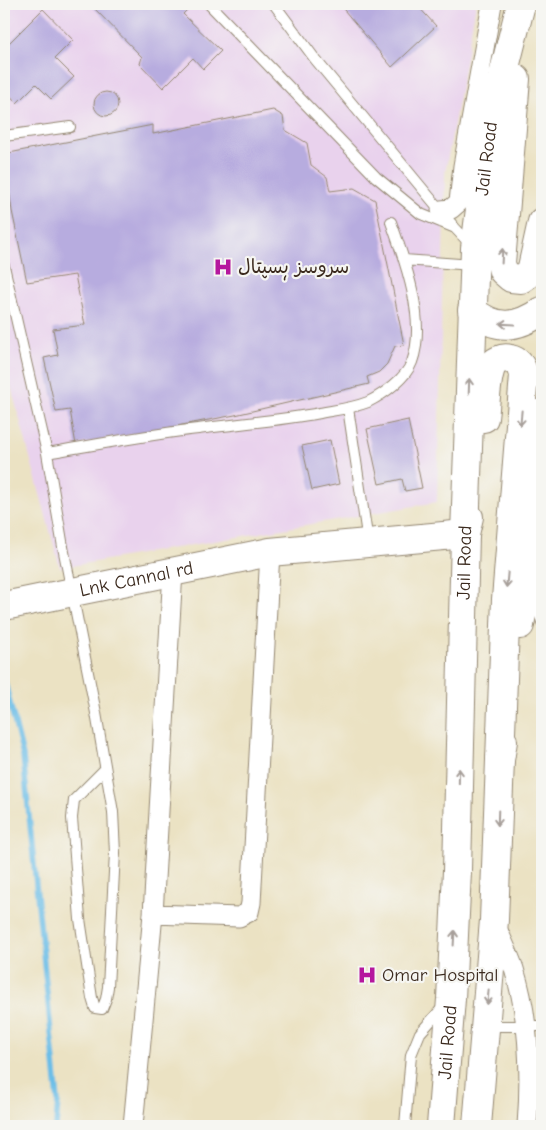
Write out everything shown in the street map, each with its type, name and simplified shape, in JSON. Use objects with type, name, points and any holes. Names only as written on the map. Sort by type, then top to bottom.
[{"type":"main road","points":[[522,4],[501,263],[503,270],[511,278],[521,279],[527,277],[531,272],[542,222]]},
{"type":"main road","name":"Jail Road","points":[[441,1126],[451,999],[457,871],[474,256],[491,123],[522,4]]},
{"type":"main road","points":[[472,310],[481,319],[506,325],[524,322],[542,311]]},
{"type":"main road","points":[[465,534],[473,501],[491,367],[498,360],[507,358],[517,361],[522,366],[524,375],[506,600],[500,760]]},
{"type":"main road","name":"Jail Road","points":[[477,1126],[494,920],[500,760],[528,578],[542,414]]},
{"type":"main road","name":"Lnk Cannal rd","points":[[4,606],[270,552],[465,534]]},
{"type":"street","points":[[441,210],[451,209],[459,202],[487,7]]},
{"type":"street","points":[[528,578],[542,507]]},
{"type":"street","points":[[154,914],[239,917],[249,912],[252,903],[270,552]]},
{"type":"street","points":[[133,1126],[154,914],[173,571]]},
{"type":"street","points":[[494,920],[514,968],[520,994],[534,1026],[526,1126]]},
{"type":"lane","points":[[209,4],[376,177],[421,214],[455,228]]},
{"type":"lane","points":[[274,4],[315,59],[441,210],[474,256]]},
{"type":"lane","points":[[4,136],[70,127]]},
{"type":"lane","points":[[47,453],[186,430],[292,418],[348,408],[368,402],[384,392],[402,377],[412,363],[416,347],[413,292],[391,222]]},
{"type":"lane","points":[[404,260],[474,256]]},
{"type":"lane","points":[[4,266],[47,453],[113,812],[115,852],[108,987],[102,1009],[95,1008],[92,998],[80,919],[72,818],[74,800],[105,769]]},
{"type":"lane","points":[[348,408],[368,542]]},
{"type":"lane","points":[[528,578],[542,622]]},
{"type":"lane","points":[[405,1126],[411,1055],[420,1032],[451,999]]},
{"type":"lane","points":[[485,1026],[534,1026]]},
{"type":"shaded area","name":"سروسز ہسپتال","points":[[4,4],[476,4],[445,173],[437,502],[60,568],[4,361]]},
{"type":"shaded area","points":[[542,978],[542,1126],[534,1126]]},
{"type":"building","points":[[90,4],[182,4],[187,10],[183,14],[221,51],[203,69],[193,58],[163,88],[140,64],[142,57]]},
{"type":"building","points":[[339,4],[416,4],[436,26],[392,67]]},
{"type":"building","points":[[43,9],[73,40],[55,58],[74,77],[51,99],[36,84],[17,103],[4,89],[4,48]]},
{"type":"building","points":[[106,92],[115,95],[118,104],[115,113],[106,116],[97,113],[94,104],[97,95]]},
{"type":"building","points":[[273,110],[283,116],[285,130],[307,143],[311,165],[327,177],[330,191],[354,188],[375,200],[404,345],[395,346],[387,364],[379,372],[367,377],[369,384],[235,415],[76,445],[70,410],[56,412],[44,358],[58,355],[53,329],[85,325],[75,275],[27,282],[12,211],[4,154],[153,125],[153,134]]},
{"type":"building","points":[[408,420],[422,488],[405,491],[402,479],[379,484],[367,429]]},
{"type":"building","points":[[330,440],[339,484],[312,490],[302,446]]},
{"type":"waterway","points":[[4,679],[23,756],[58,1101],[56,1126]]},
{"type":"place","name":"سروسز ہسپتال","points":[[223,267]]},
{"type":"place","name":"Omar Hospital","points":[[367,975]]}]
